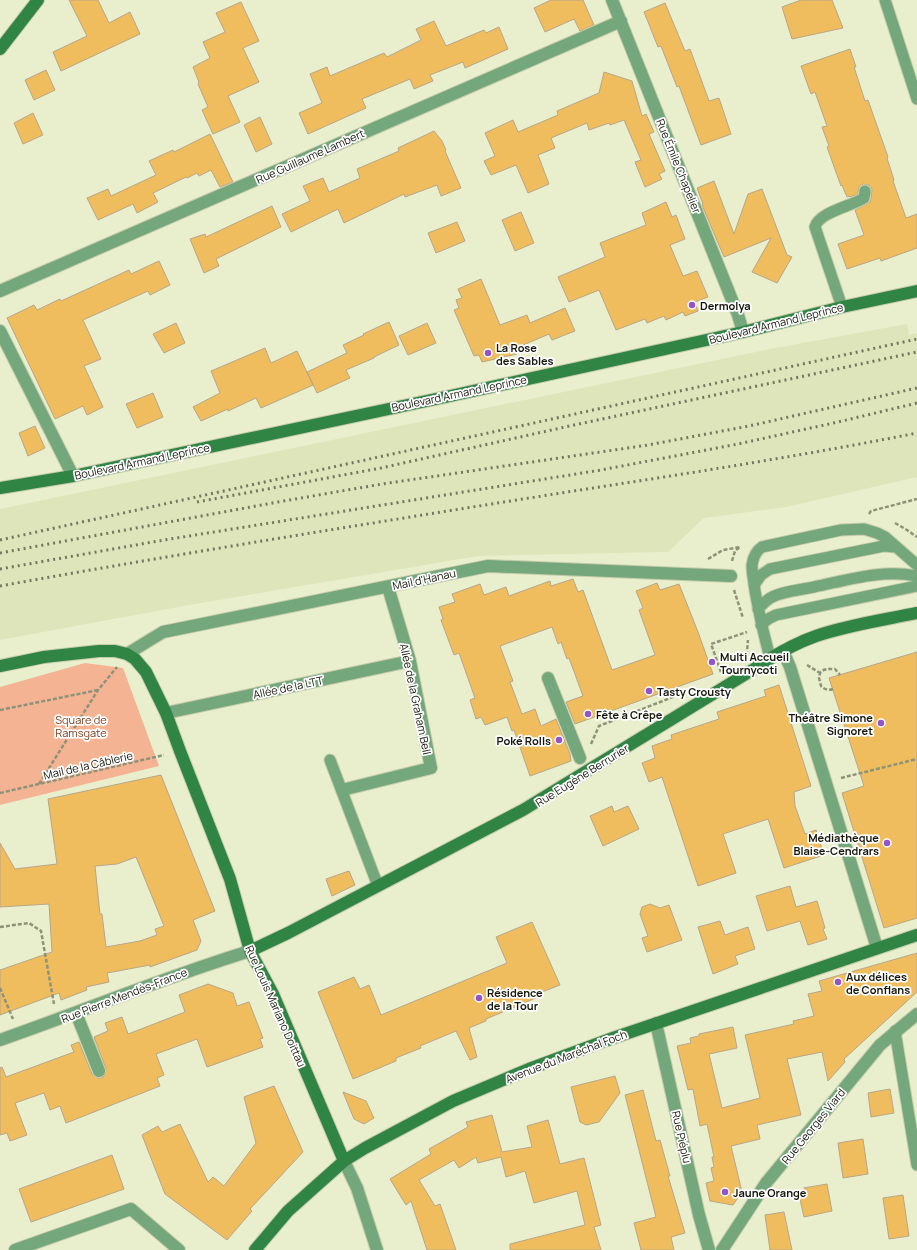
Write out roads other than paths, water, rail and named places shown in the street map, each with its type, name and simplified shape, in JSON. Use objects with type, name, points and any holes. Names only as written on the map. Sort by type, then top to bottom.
[{"type":"street","points":[[0,49],[38,0]]},
{"type":"street","name":"Rue Émile Chapelier","points":[[612,0],[738,315],[743,332]]},
{"type":"street","name":"Rue Guillaume Lambert","points":[[0,291],[621,21]]},
{"type":"street","name":"Boulevard Armand Leprince","points":[[0,488],[73,476],[743,332],[917,290]]},
{"type":"street","points":[[0,331],[73,476]]},
{"type":"street","name":"Mail d'Hanau","points":[[128,654],[163,632],[488,566],[732,576]]},
{"type":"street","name":"Allée de la Graham Bell","points":[[342,790],[431,768],[410,661],[388,587]]},
{"type":"street","name":"Rue Eugène Berrurier","points":[[250,951],[288,933],[523,810],[770,658],[797,644],[815,636],[836,630],[917,613]]},
{"type":"street","points":[[0,666],[44,657],[99,651],[115,651],[128,654]]},
{"type":"street","points":[[784,651],[877,948]]},
{"type":"street","name":"Rue Louis Mariano Doittau","points":[[128,654],[135,659],[146,672],[166,713],[230,879],[250,951],[273,994],[344,1161],[357,1188],[377,1250]]},
{"type":"street","name":"Allée de la LTT","points":[[166,713],[410,661]]},
{"type":"street","points":[[548,678],[580,758]]},
{"type":"street","name":"Avenue du Maréchal Foch","points":[[255,1250],[288,1210],[344,1161],[365,1148],[453,1101],[482,1088],[599,1043],[917,935]]},
{"type":"street","name":"Rue Pierre Mendès-France","points":[[0,1040],[58,1020],[196,968],[250,951]]},
{"type":"street","points":[[76,1013],[99,1071]]},
{"type":"street","name":"Rue Georges Viard","points":[[722,1250],[766,1183],[880,1045],[917,1014]]},
{"type":"street","name":"Rue Piéplu","points":[[656,1023],[699,1214],[709,1250]]},
{"type":"street","points":[[15,1250],[131,1209],[179,1250]]},
{"type":"lane","points":[[885,0],[917,99]]},
{"type":"lane","points":[[842,307],[815,227],[817,222],[824,216],[859,202],[864,198],[865,191]]},
{"type":"lane","points":[[770,658],[761,626],[752,564],[757,551],[762,547],[841,530],[864,529],[882,535],[917,565]]},
{"type":"lane","points":[[754,585],[761,575],[770,569],[884,546],[895,546]]},
{"type":"lane","points":[[758,609],[765,602],[783,593],[880,574],[897,573],[917,576]]},
{"type":"lane","points":[[761,626],[768,619],[776,615],[917,586]]},
{"type":"lane","points":[[330,760],[378,886]]},
{"type":"lane","points":[[895,1031],[917,1165]]},
{"type":"railway","points":[[0,540],[917,339]]},
{"type":"railway","points":[[197,502],[381,468],[574,425],[917,352]]},
{"type":"railway","points":[[0,553],[382,484],[648,445],[749,426],[917,388]]},
{"type":"railway","points":[[0,569],[164,540],[601,470],[738,444],[917,403]]},
{"type":"railway","points":[[0,586],[142,561],[742,464],[917,433]]},
{"type":"place","name":"Dermolya","points":[[692,305]]},
{"type":"place","name":"La Rose des Sables","points":[[488,353]]},
{"type":"place","name":"Multi Accueil Tournycoti","points":[[712,662]]},
{"type":"place","name":"Tasty Crousty","points":[[649,691]]},
{"type":"place","name":"Fête à Crêpe","points":[[588,714]]},
{"type":"place","name":"Théâtre Simone Signoret","points":[[881,723]]},
{"type":"place","name":"Poké Rolls","points":[[559,740]]},
{"type":"place","name":"Médiathèque Blaise-Cendrars","points":[[887,843]]},
{"type":"place","name":"Aux délices de Conflans","points":[[838,982]]},
{"type":"place","name":"Résidence de la Tour","points":[[479,998]]},
{"type":"place","name":"Jaune Orange","points":[[725,1192]]},
{"type":"park label","name":"Square de Ramsgate","points":[[81,725]]}]
